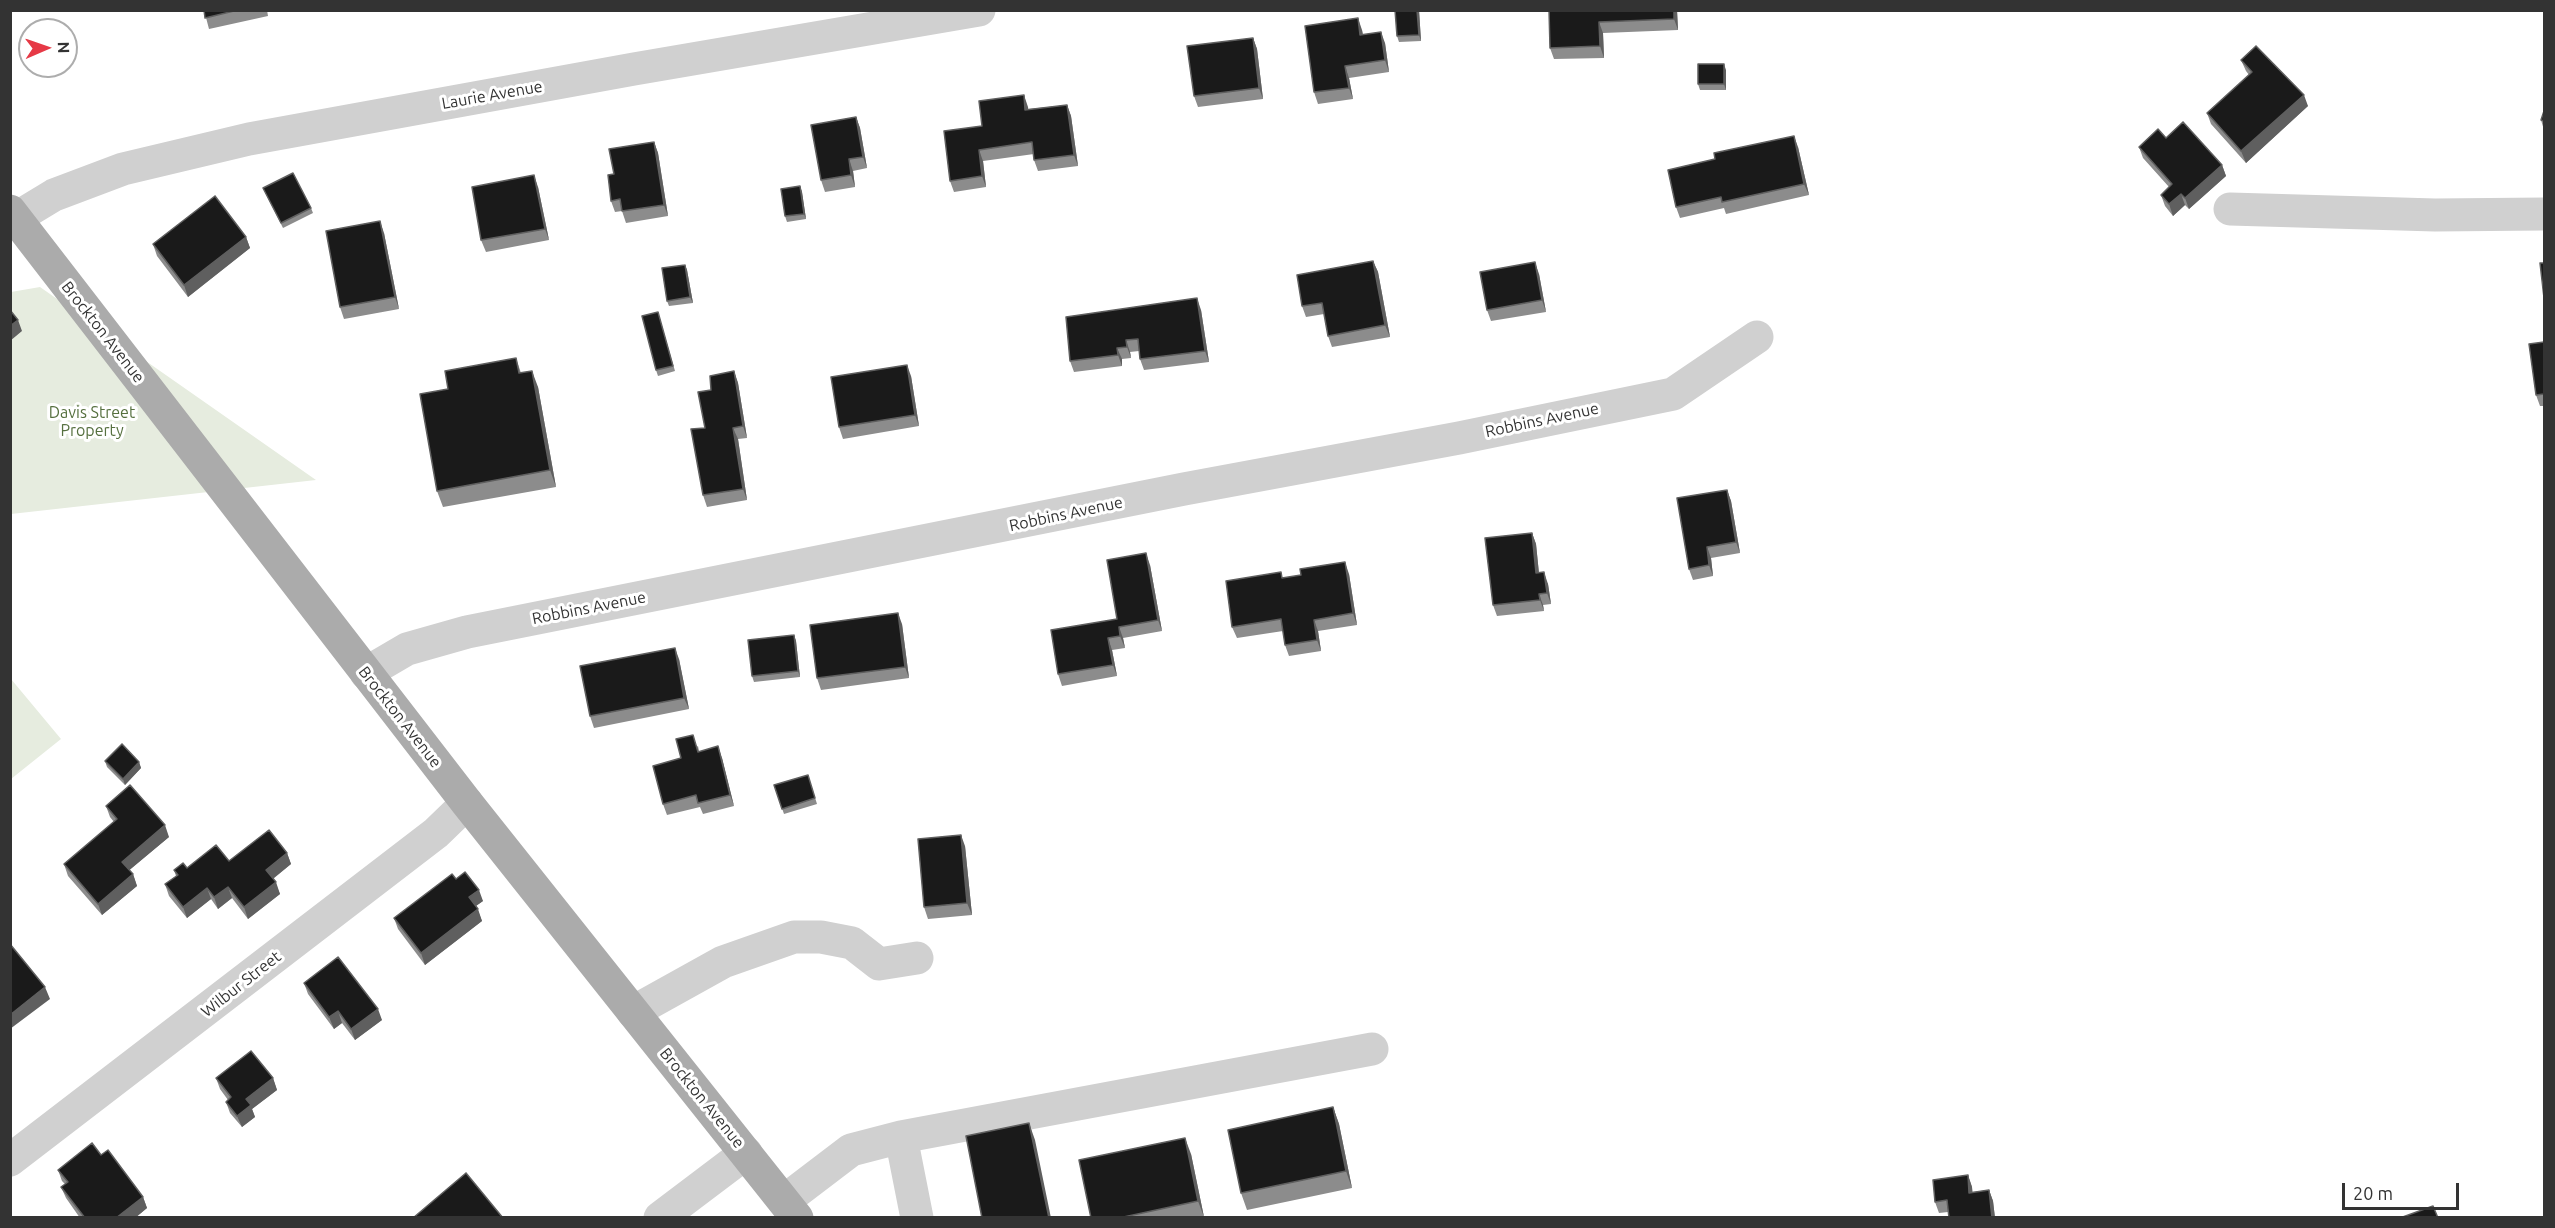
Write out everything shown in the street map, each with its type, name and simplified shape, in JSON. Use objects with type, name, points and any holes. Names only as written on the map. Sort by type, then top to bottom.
[{"type":"main road","name":"Brockton Avenue","points":[[13,215],[467,803],[790,1209]]},
{"type":"street","name":"Laurie Avenue","points":[[13,215],[54,195],[123,169],[249,139],[634,69],[979,10]]},
{"type":"street","points":[[2230,209],[2435,215],[2544,214]]},
{"type":"street","name":"Robbins Avenue","points":[[366,673],[407,649],[467,632],[1673,394],[1757,337]]},
{"type":"street","name":"Wilbur Street","points":[[10,1160],[436,833],[467,803]]},
{"type":"street","points":[[633,1012],[723,962],[794,937],[821,937],[852,943],[879,964],[917,958]]},
{"type":"street","points":[[790,1209],[851,1150],[901,1137],[1372,1049]]},
{"type":"street","points":[[901,1137],[917,1218]]},
{"type":"street","points":[[660,1218],[746,1153]]},
{"type":"green space","name":"Davis Street Property","points":[[40,287],[316,480],[11,514],[11,292]]},
{"type":"green space","points":[[11,679],[61,739],[10,779]]},
{"type":"building","points":[[204,10],[238,10],[205,18]]},
{"type":"building","points":[[1395,10],[1417,10],[1419,35],[1397,36]]},
{"type":"building","points":[[1549,10],[1674,10],[1674,19],[1599,22],[1600,46],[1550,48]]},
{"type":"building","points":[[1358,18],[1360,35],[1381,32],[1385,60],[1345,66],[1349,88],[1314,92],[1305,26]]},
{"type":"building","points":[[1253,38],[1259,88],[1194,96],[1187,46]]},
{"type":"building","points":[[2256,46],[2304,95],[2241,151],[2207,113],[2252,72],[2241,60]]},
{"type":"building","points":[[1698,64],[1724,64],[1724,84],[1698,84]]},
{"type":"building","points":[[1024,95],[1025,110],[1067,105],[1074,155],[1034,160],[1032,142],[979,150],[982,176],[950,181],[944,131],[982,126],[979,101]]},
{"type":"building","points":[[856,117],[863,157],[849,159],[851,175],[821,180],[811,125]]},
{"type":"building","points":[[2183,122],[2222,165],[2185,198],[2181,194],[2169,204],[2161,195],[2172,184],[2139,147],[2158,129],[2166,138]]},
{"type":"building","points":[[1794,136],[1804,184],[1722,202],[1721,197],[1676,207],[1668,170],[1715,159],[1714,153]]},
{"type":"building","points":[[654,142],[664,205],[622,211],[620,199],[611,201],[608,175],[614,174],[609,149]]},
{"type":"building","points":[[293,173],[311,208],[281,223],[263,188]]},
{"type":"building","points":[[534,175],[545,229],[481,240],[472,187]]},
{"type":"building","points":[[800,186],[804,214],[785,216],[781,189]]},
{"type":"building","points":[[215,196],[246,237],[184,285],[153,244]]},
{"type":"building","points":[[380,221],[395,297],[340,307],[326,231]]},
{"type":"building","points":[[1373,261],[1385,325],[1328,336],[1322,303],[1302,306],[1297,275]]},
{"type":"building","points":[[1535,262],[1542,300],[1487,310],[1480,272]]},
{"type":"building","points":[[2540,263],[2544,263],[2544,298]]},
{"type":"building","points":[[685,265],[690,297],[667,301],[662,268]]},
{"type":"building","points":[[1197,298],[1205,351],[1140,359],[1138,339],[1126,340],[1127,347],[1117,348],[1118,355],[1070,361],[1066,317]]},
{"type":"building","points":[[10,310],[18,320],[10,326]]},
{"type":"building","points":[[658,312],[673,366],[656,370],[642,316]]},
{"type":"building","points":[[2544,342],[2544,394],[2536,395],[2529,344]]},
{"type":"building","points":[[516,358],[519,373],[532,371],[550,470],[437,491],[420,394],[448,389],[445,371]]},
{"type":"building","points":[[907,365],[915,415],[839,427],[831,377]]},
{"type":"building","points":[[734,371],[743,426],[733,428],[743,489],[703,495],[691,429],[705,428],[698,392],[711,390],[710,376]]},
{"type":"building","points":[[1727,490],[1736,542],[1707,547],[1709,565],[1689,569],[1677,498]]},
{"type":"building","points":[[1532,533],[1536,573],[1544,572],[1547,593],[1539,594],[1540,600],[1493,605],[1485,538]]},
{"type":"building","points":[[1146,553],[1158,620],[1119,627],[1120,636],[1108,638],[1113,665],[1058,674],[1051,630],[1117,619],[1107,560]]},
{"type":"building","points":[[1345,562],[1353,613],[1314,620],[1317,640],[1285,645],[1281,619],[1232,627],[1226,581],[1281,572],[1282,578],[1301,575],[1300,569]]},
{"type":"building","points":[[898,613],[905,667],[817,678],[810,625]]},
{"type":"building","points":[[794,635],[798,671],[752,676],[748,640]]},
{"type":"building","points":[[675,648],[684,698],[590,716],[580,666]]},
{"type":"building","points":[[693,735],[698,752],[718,746],[730,795],[698,803],[696,795],[663,804],[653,766],[681,758],[676,739]]},
{"type":"building","points":[[122,744],[139,762],[123,779],[105,761]]},
{"type":"building","points":[[808,775],[815,798],[782,809],[774,785]]},
{"type":"building","points":[[130,785],[165,825],[122,862],[133,874],[98,904],[64,864],[117,819],[106,806]]},
{"type":"building","points":[[269,830],[287,853],[266,870],[276,882],[244,907],[228,887],[214,897],[207,888],[183,907],[165,884],[178,875],[174,870],[183,863],[187,868],[216,845],[229,861]]},
{"type":"building","points":[[961,835],[967,903],[924,907],[918,839]]},
{"type":"building","points":[[465,872],[479,890],[469,897],[478,909],[421,953],[394,918],[452,874],[456,879]]},
{"type":"building","points":[[10,944],[45,987],[10,1015]]},
{"type":"building","points":[[338,957],[378,1009],[351,1029],[338,1011],[329,1017],[304,983]]},
{"type":"building","points":[[251,1051],[273,1078],[246,1099],[251,1105],[237,1116],[226,1102],[231,1097],[216,1078]]},
{"type":"building","points":[[1333,1107],[1346,1171],[1241,1193],[1228,1130]]},
{"type":"building","points":[[1029,1123],[1049,1218],[982,1218],[966,1136]]},
{"type":"building","points":[[1185,1138],[1198,1201],[1119,1218],[1091,1218],[1079,1160]]},
{"type":"building","points":[[92,1143],[101,1155],[108,1150],[143,1197],[116,1218],[85,1218],[61,1187],[68,1182],[58,1170]]},
{"type":"building","points":[[466,1173],[503,1218],[413,1218]]},
{"type":"building","points":[[1968,1175],[1969,1193],[1989,1190],[1992,1218],[1949,1218],[1947,1200],[1935,1202],[1933,1180]]},
{"type":"building","points":[[2433,1206],[2438,1218],[2400,1218]]}]
